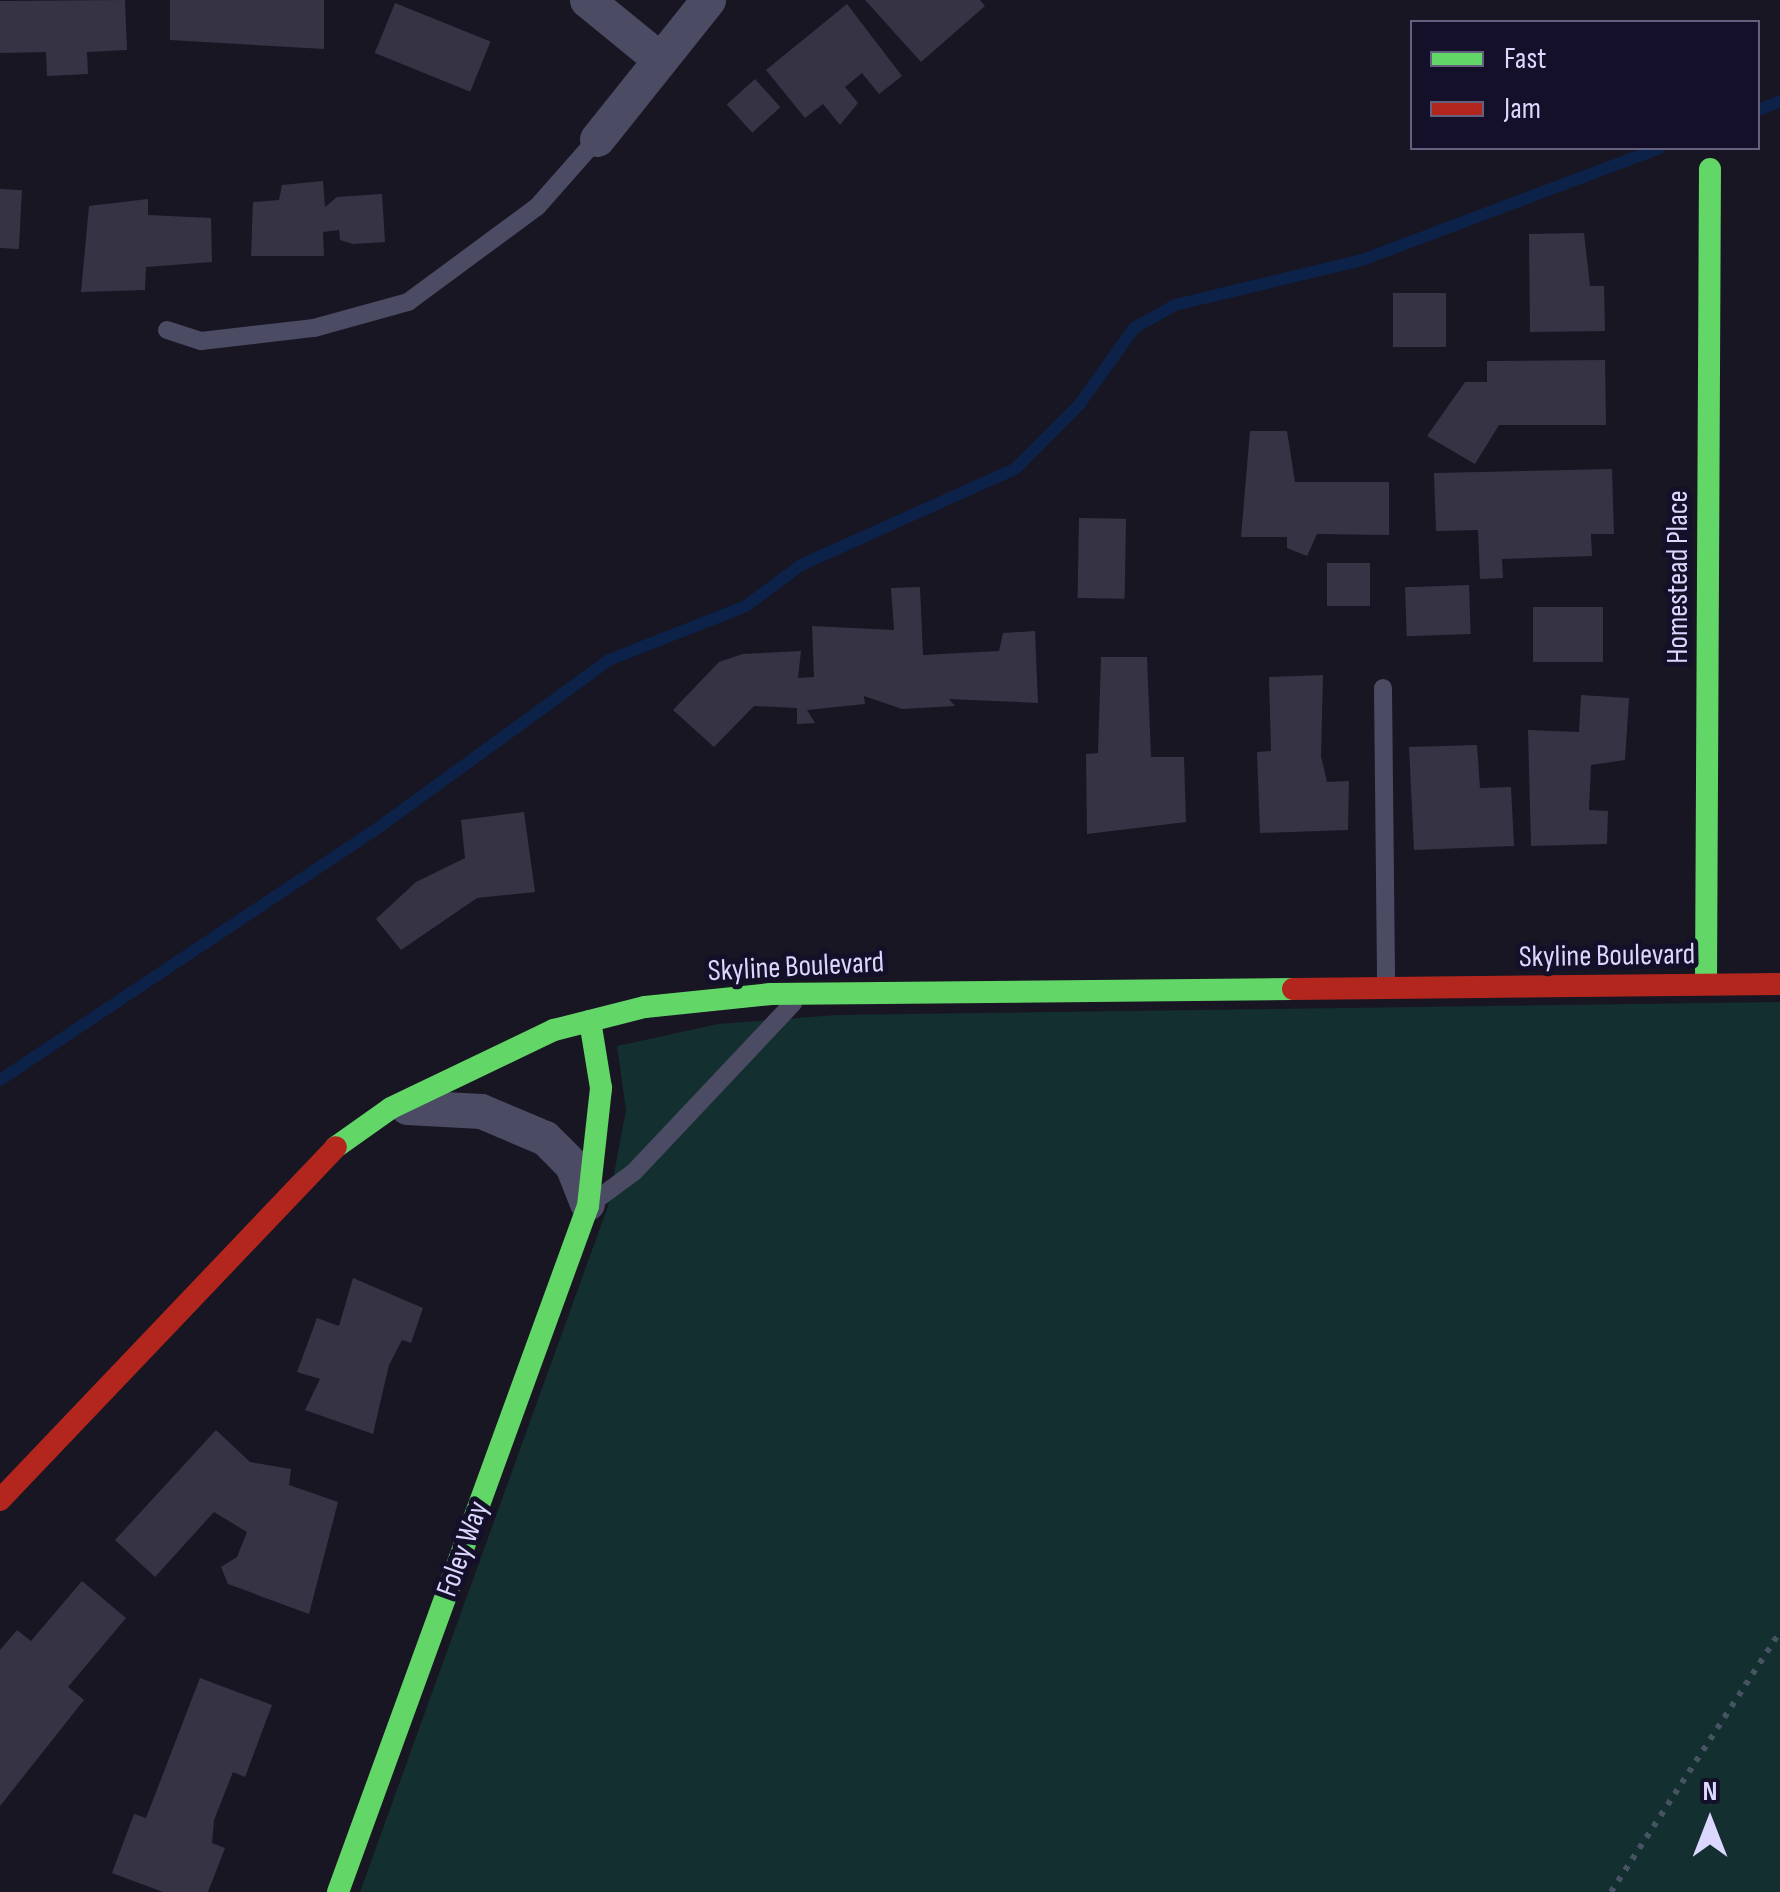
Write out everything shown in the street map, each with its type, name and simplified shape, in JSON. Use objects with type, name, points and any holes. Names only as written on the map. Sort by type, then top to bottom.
[{"type":"street","points":[[586,0],[657,57]]},
{"type":"street","points":[[596,139],[657,57],[708,0]]},
{"type":"street","name":"Homestead Place","points":[[1706,984],[1710,169]]},
{"type":"street","name":"Skyline Boulevard","points":[[0,1500],[223,1250],[310,1166],[391,1108],[490,1056],[590,1021],[802,994],[1780,984]]},
{"type":"street","name":"Foley Way","points":[[338,1892],[588,1206],[602,1088],[590,1021]]},
{"type":"street","points":[[391,1108],[481,1111],[545,1138],[572,1165],[588,1206]]},
{"type":"lane","points":[[166,330],[201,342],[314,328],[408,302],[537,207],[596,139]]},
{"type":"lane","points":[[1383,688],[1386,988]]},
{"type":"lane","points":[[588,1206],[634,1172],[802,994]]},
{"type":"path","points":[[1611,1892],[1780,1632]]},
{"type":"green space","points":[[1780,1002],[1780,1892],[360,1892],[608,1206],[626,1110],[617,1046],[718,1024],[837,1015]]},
{"type":"building","points":[[125,0],[127,50],[87,52],[88,74],[47,76],[46,52],[0,53],[0,1]]},
{"type":"building","points":[[170,0],[324,0],[324,49],[170,40]]},
{"type":"building","points":[[865,0],[980,0],[985,6],[921,62]]},
{"type":"building","points":[[395,3],[490,42],[470,92],[375,53]]},
{"type":"building","points":[[847,4],[902,76],[879,94],[862,73],[845,87],[858,103],[840,125],[823,104],[805,118],[766,70]]},
{"type":"building","points":[[755,79],[780,107],[752,133],[727,104]]},
{"type":"building","points":[[323,181],[325,207],[337,197],[382,194],[385,242],[353,244],[340,240],[339,230],[323,232],[324,256],[251,256],[253,202],[279,200],[282,185]]},
{"type":"building","points":[[0,189],[22,190],[19,249],[0,248]]},
{"type":"building","points":[[148,199],[148,215],[211,218],[212,262],[146,267],[145,290],[81,292],[89,206]]},
{"type":"building","points":[[1584,233],[1590,286],[1604,286],[1605,331],[1530,332],[1529,234]]},
{"type":"building","points":[[1393,293],[1446,293],[1446,347],[1393,347]]},
{"type":"building","points":[[1605,360],[1606,425],[1499,425],[1475,464],[1427,436],[1465,382],[1487,382],[1487,361]]},
{"type":"building","points":[[1250,431],[1287,431],[1295,482],[1389,482],[1389,535],[1317,534],[1307,556],[1287,548],[1287,537],[1241,537]]},
{"type":"building","points":[[1612,469],[1614,534],[1591,534],[1592,556],[1502,559],[1503,578],[1480,579],[1478,530],[1436,531],[1434,473]]},
{"type":"building","points":[[1079,518],[1126,519],[1125,599],[1078,598]]},
{"type":"building","points":[[1327,563],[1370,563],[1370,606],[1327,606]]},
{"type":"building","points":[[1469,585],[1471,634],[1407,636],[1405,587]]},
{"type":"building","points":[[920,587],[923,655],[999,651],[1003,633],[1035,631],[1038,703],[949,699],[955,706],[902,709],[864,696],[865,704],[807,710],[815,723],[797,724],[797,708],[754,706],[714,747],[673,710],[719,662],[743,654],[801,651],[798,678],[814,677],[812,626],[894,630],[891,588]]},
{"type":"building","points":[[1533,607],[1603,607],[1603,662],[1533,662]]},
{"type":"building","points":[[1101,657],[1147,657],[1151,757],[1184,757],[1186,822],[1087,834],[1086,754],[1098,753]]},
{"type":"building","points":[[1323,675],[1321,756],[1327,782],[1349,781],[1348,830],[1260,833],[1257,752],[1271,751],[1269,677]]},
{"type":"building","points":[[1581,695],[1629,698],[1625,760],[1591,765],[1589,810],[1608,811],[1607,844],[1531,846],[1528,730],[1579,732]]},
{"type":"building","points":[[1477,745],[1480,788],[1511,787],[1514,846],[1414,850],[1409,747]]},
{"type":"building","points":[[524,812],[535,892],[477,898],[401,950],[376,919],[416,882],[465,858],[461,820]]},
{"type":"building","points":[[353,1278],[423,1308],[411,1343],[402,1340],[389,1365],[373,1434],[305,1410],[320,1379],[297,1372],[317,1318],[339,1326]]},
{"type":"building","points":[[216,1430],[250,1462],[291,1469],[289,1485],[338,1502],[309,1614],[228,1584],[221,1567],[237,1557],[247,1532],[214,1512],[155,1577],[115,1540]]},
{"type":"building","points":[[82,1581],[126,1618],[68,1687],[84,1700],[0,1806],[0,1650],[17,1630],[31,1641]]},
{"type":"building","points":[[200,1678],[272,1705],[245,1777],[233,1772],[214,1820],[212,1843],[225,1848],[208,1892],[163,1892],[112,1873],[134,1814],[146,1818]]},
{"type":"waterway","points":[[1760,109],[1780,101]]},
{"type":"waterway","points":[[0,1080],[371,833],[609,660],[746,606],[801,565],[1015,469],[1079,405],[1134,328],[1175,305],[1362,260],[1655,150]]},
{"type":"traffic: fast","points":[[1706,984],[1710,169]]},
{"type":"traffic: fast","points":[[336,1147],[391,1108],[554,1030],[645,1007],[771,994],[1293,989]]},
{"type":"traffic: fast","points":[[338,1892],[588,1206],[601,1088],[590,1021]]},
{"type":"traffic: jam","points":[[1293,989],[1780,984]]},
{"type":"traffic: jam","points":[[0,1500],[336,1147]]}]
